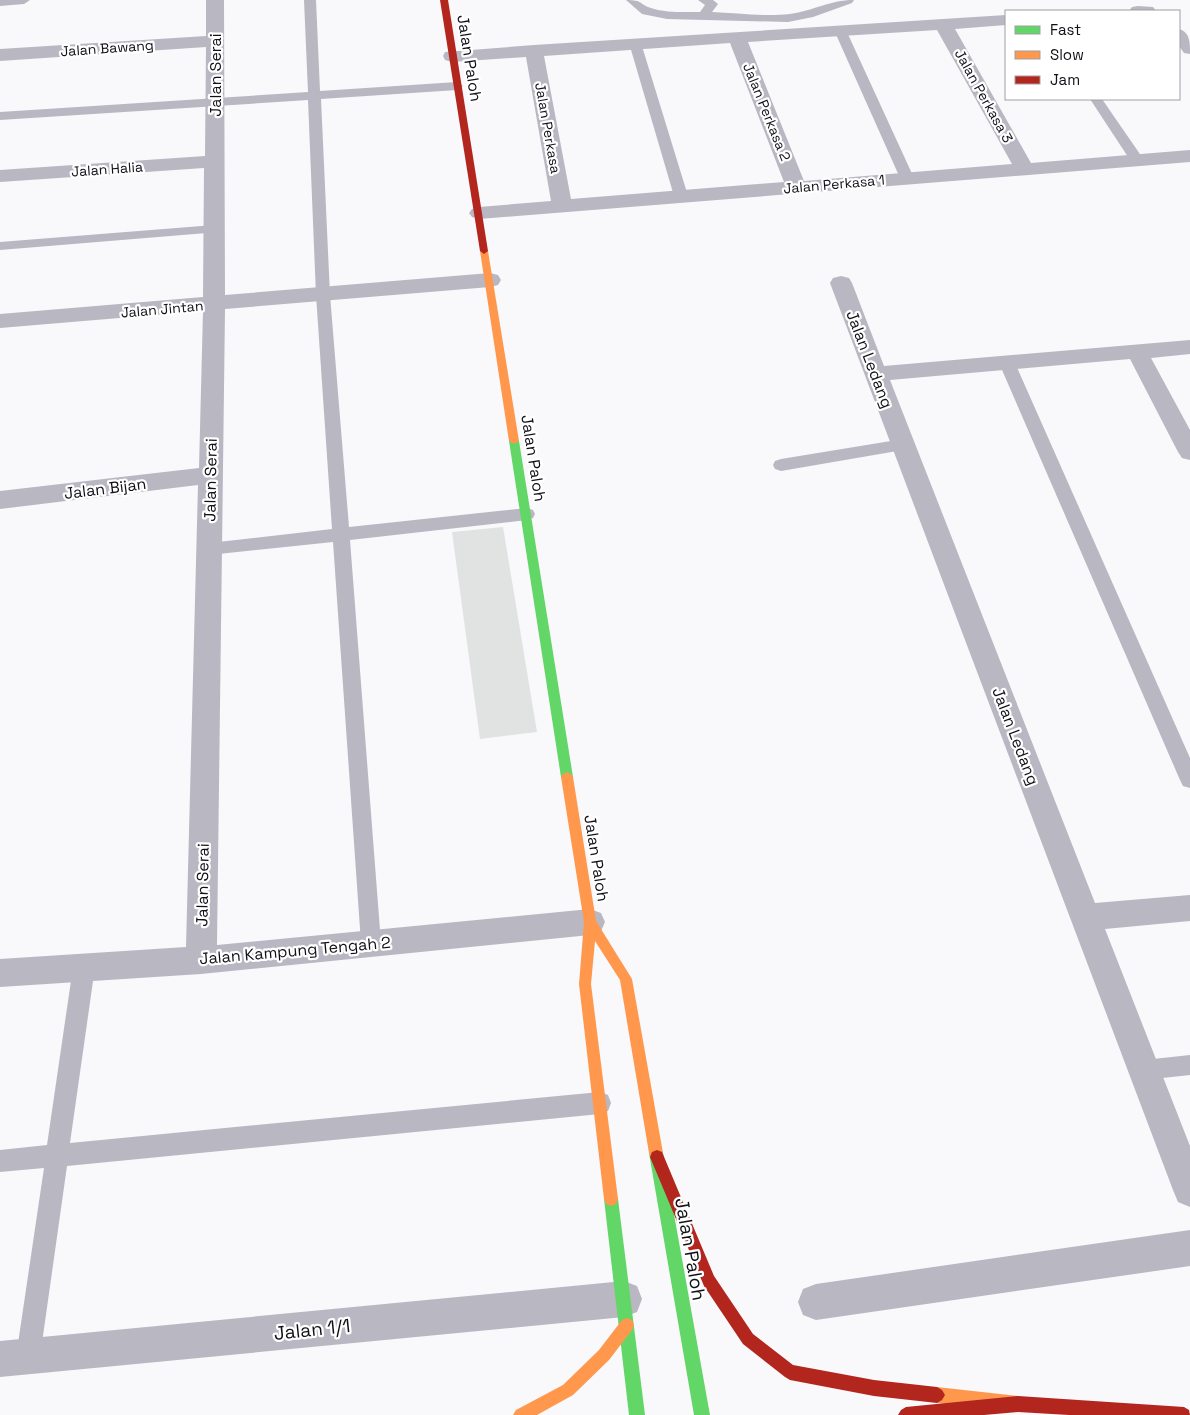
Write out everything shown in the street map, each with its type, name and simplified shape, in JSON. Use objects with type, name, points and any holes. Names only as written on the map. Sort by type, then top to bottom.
[{"type":"main road","name":"Jalan Paloh","points":[[444,0],[490,280],[590,922],[585,984],[637,1415]]},
{"type":"main road","name":"Jalan Paloh","points":[[590,922],[626,978],[702,1415]]},
{"type":"main road","points":[[657,1157],[709,1280],[748,1339],[790,1372],[874,1388],[1018,1404],[1184,1415]]},
{"type":"main road","points":[[521,1415],[568,1390],[604,1355],[626,1312]]},
{"type":"main road","points":[[906,1415],[1018,1404]]},
{"type":"street","name":"Jalan Serai","points":[[201,960],[214,304],[215,0]]},
{"type":"street","points":[[452,56],[634,42],[1005,20]]},
{"type":"street","name":"Jalan Perkasa 3","points":[[943,24],[1025,169]]},
{"type":"street","points":[[1180,35],[1190,49]]},
{"type":"street","name":"Jalan Perkasa 2","points":[[737,37],[796,186]]},
{"type":"street","name":"Jalan Bawang","points":[[0,55],[215,41]]},
{"type":"street","name":"Jalan Perkasa","points":[[534,50],[562,206]]},
{"type":"street","name":"Jalan Perkasa 1","points":[[479,213],[796,186],[1190,156]]},
{"type":"street","name":"Jalan Halia","points":[[0,176],[214,161]]},
{"type":"street","name":"Jalan Jintan","points":[[0,321],[490,280]]},
{"type":"street","name":"Jalan Ledang","points":[[841,283],[1190,1190]]},
{"type":"street","points":[[876,374],[1190,347]]},
{"type":"street","points":[[1137,352],[1190,452]]},
{"type":"street","name":"Jalan Bijan","points":[[0,500],[210,475]]},
{"type":"street","points":[[1086,918],[1190,908]]},
{"type":"street","name":"Jalan Kampung Tengah 2","points":[[0,973],[201,960],[590,922]]},
{"type":"street","points":[[816,1302],[1190,1248]]},
{"type":"street","name":"Jalan 1/1","points":[[14,1358],[626,1312]]},
{"type":"lane","points":[[0,2],[24,0]]},
{"type":"lane","points":[[310,0],[323,295],[370,943]]},
{"type":"lane","points":[[632,0],[646,11],[660,14],[788,18],[809,14],[848,0]]},
{"type":"lane","points":[[703,16],[712,4],[704,0]]},
{"type":"lane","points":[[840,30],[907,178]]},
{"type":"lane","points":[[634,42],[681,196]]},
{"type":"lane","points":[[0,116],[457,86]]},
{"type":"lane","points":[[1097,100],[1137,160]]},
{"type":"lane","points":[[0,246],[214,229]]},
{"type":"lane","points":[[1008,363],[1190,780]]},
{"type":"lane","points":[[781,465],[903,444]]},
{"type":"lane","points":[[209,549],[527,514]]},
{"type":"lane","points":[[14,1358],[57,1156],[84,967]]},
{"type":"lane","points":[[1144,1070],[1190,1065]]},
{"type":"lane","points":[[0,1161],[600,1103]]},
{"type":"building","points":[[503,527],[537,732],[480,739],[452,532]]},
{"type":"traffic: fast","points":[[514,441],[567,777]]},
{"type":"traffic: fast","points":[[656,1153],[702,1415]]},
{"type":"traffic: fast","points":[[611,1199],[637,1415]]},
{"type":"traffic: slow","points":[[484,251],[514,441]]},
{"type":"traffic: slow","points":[[567,777],[590,922],[585,984],[611,1199]]},
{"type":"traffic: slow","points":[[590,922],[626,979],[656,1153]]},
{"type":"traffic: slow","points":[[521,1415],[568,1390],[604,1355],[627,1325]]},
{"type":"traffic: slow","points":[[937,1395],[1018,1404]]},
{"type":"traffic: jam","points":[[444,0],[484,251]]},
{"type":"traffic: jam","points":[[657,1157],[709,1281],[748,1339],[790,1372],[874,1388],[937,1395]]},
{"type":"traffic: jam","points":[[906,1415],[1018,1404],[1184,1415]]}]
